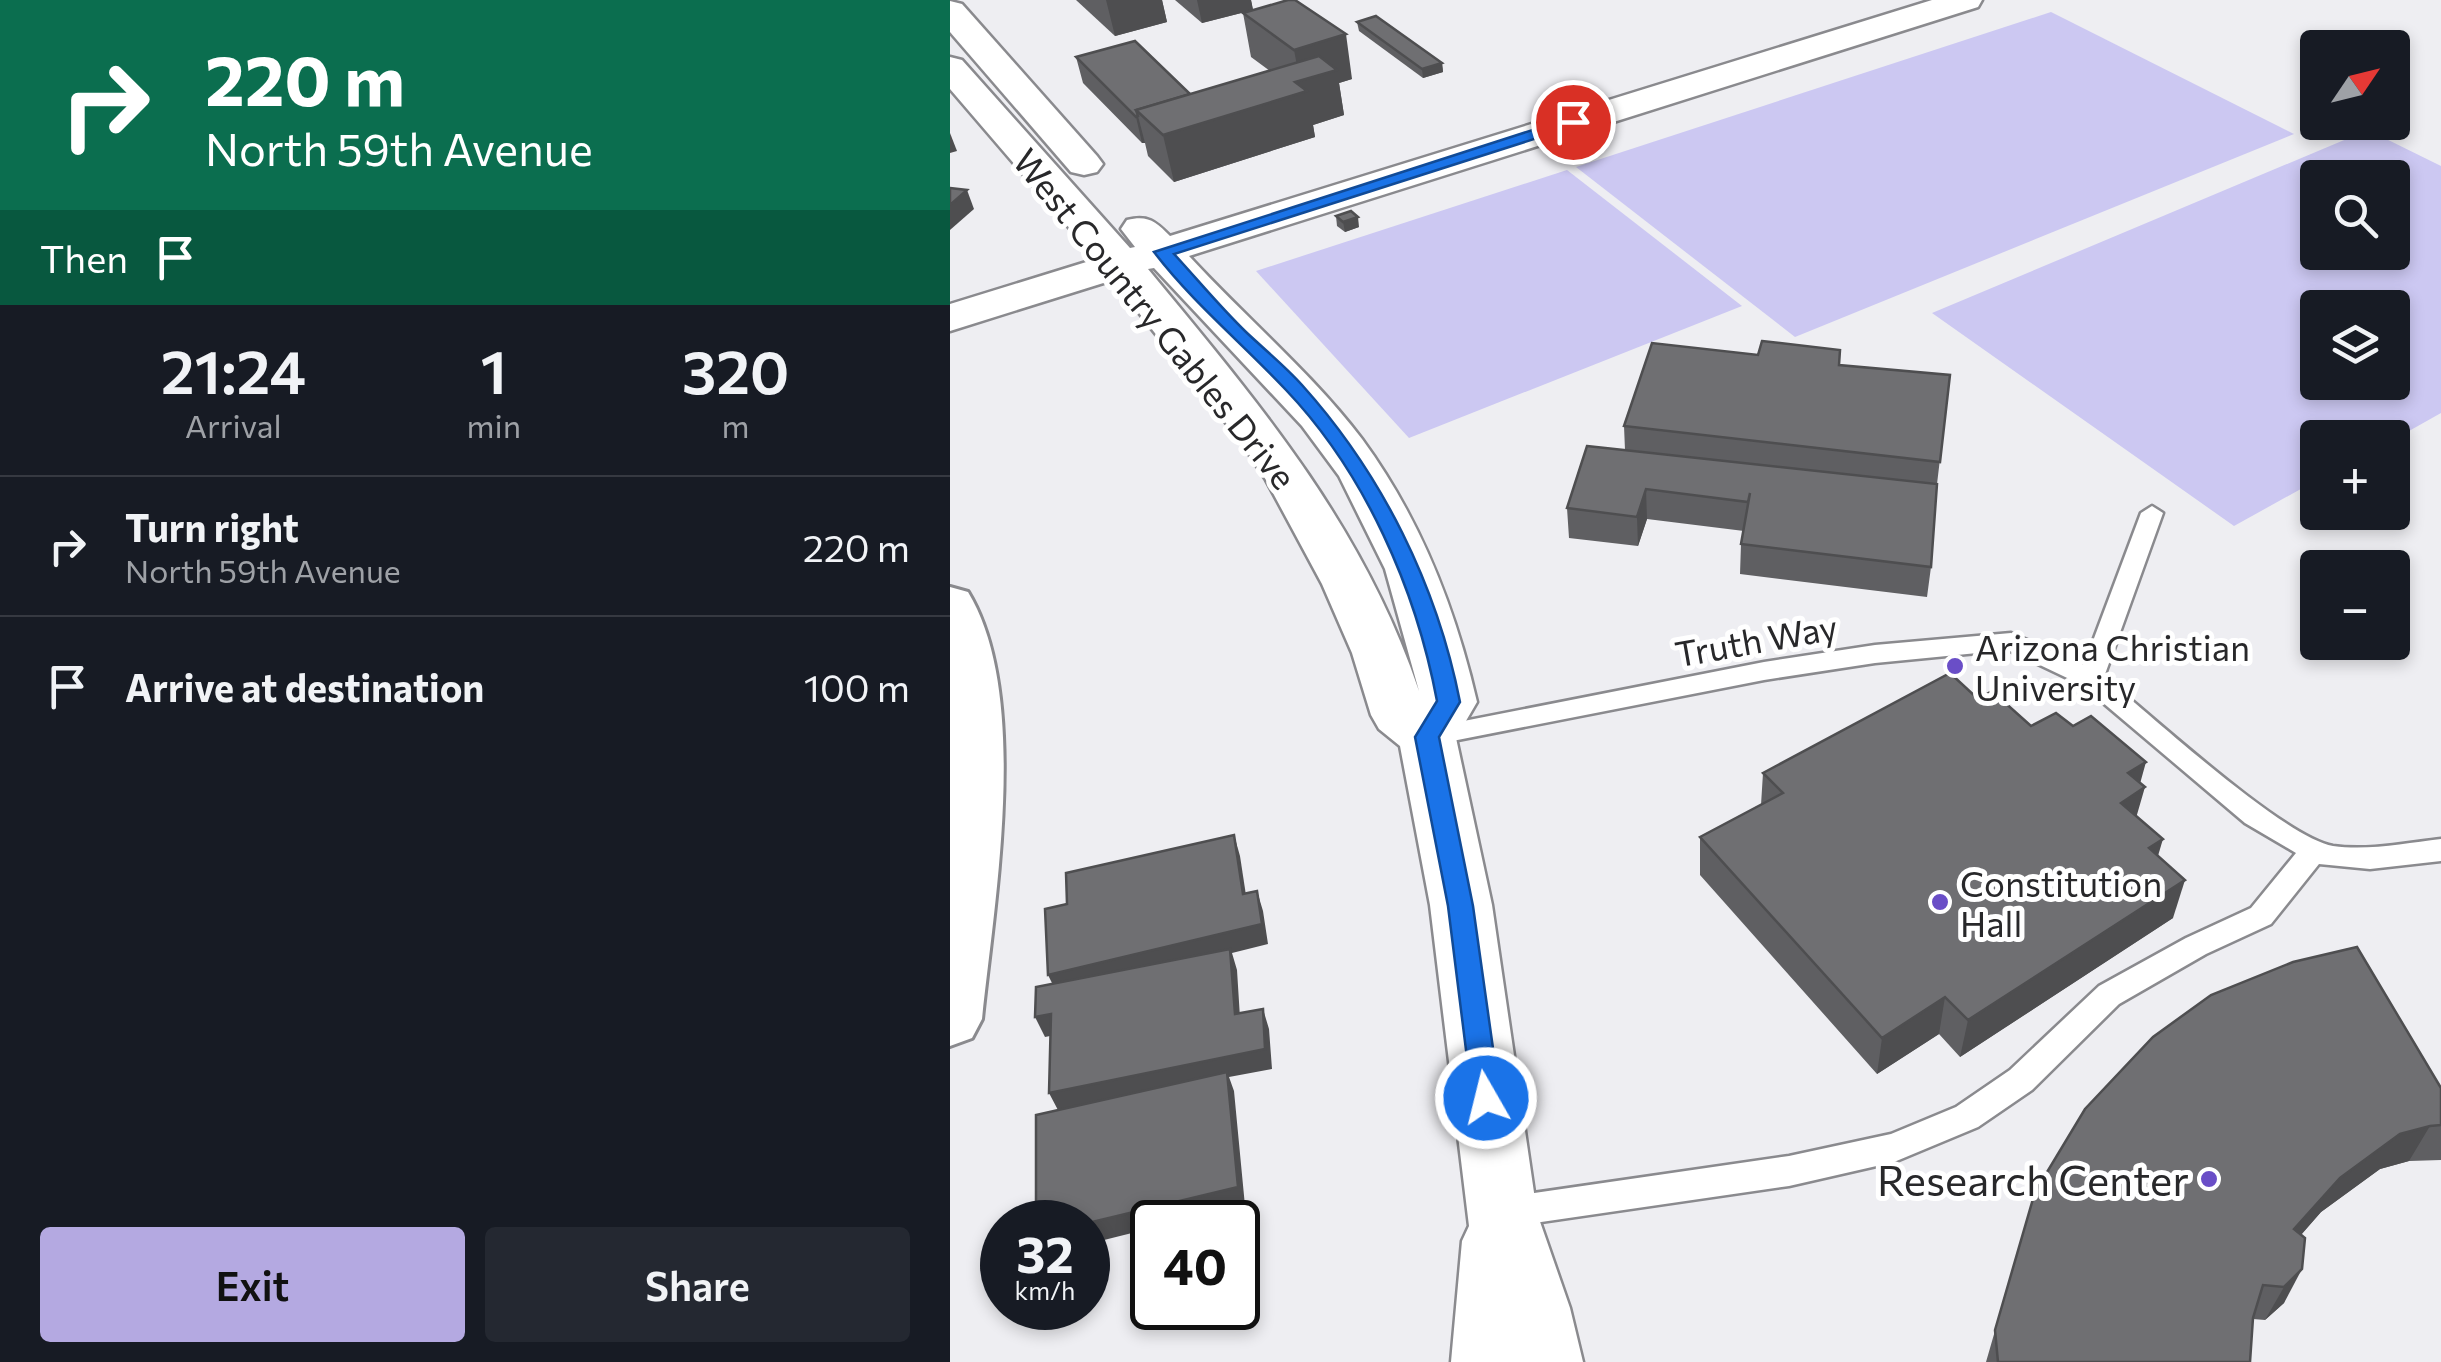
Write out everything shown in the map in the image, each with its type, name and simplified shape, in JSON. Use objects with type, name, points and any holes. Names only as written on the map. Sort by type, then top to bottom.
[{"type":"main road","points":[[950,285],[1124,228],[1882,0]]},
{"type":"main road","points":[[950,318],[1124,228],[1966,0]]},
{"type":"main road","name":"West Country Gables Drive","points":[[950,11],[1124,228]]},
{"type":"main road","name":"West Country Gables Drive","points":[[950,67],[1294,386],[1345,450],[1374,496],[1437,639],[1449,702],[1427,737]]},
{"type":"main road","points":[[1427,737],[1460,906],[1501,1213],[1532,1308],[1544,1362]]},
{"type":"main road","points":[[1490,1362],[1501,1213]]},
{"type":"street","points":[[950,604],[969,661],[976,787],[950,1019]]},
{"type":"lane","points":[[2091,679],[2152,513]]},
{"type":"lane","name":"Truth Way","points":[[1427,737],[1764,672],[1875,654],[2011,641],[2091,679],[2255,816],[2314,850],[2327,856],[2370,858],[2441,850]]},
{"type":"lane","points":[[1501,1213],[1789,1171],[1894,1148],[1968,1117],[2021,1080],[2109,995],[2196,946],[2261,916],[2314,850]]},
{"type":"shaded area","points":[[2051,12],[2294,134],[1795,337],[1576,167]]},
{"type":"shaded area","points":[[2344,140],[2388,140],[2441,166],[2441,413],[2410,430],[2410,420],[2300,420],[2300,489],[2234,526],[1932,313]]},
{"type":"shaded area","points":[[1567,170],[1742,306],[1409,438],[1256,271]]},
{"type":"building","points":[[1295,0],[1346,34],[1294,50],[1243,13]]},
{"type":"building","points":[[1376,16],[1442,63],[1422,69],[1357,22]]},
{"type":"building","points":[[1135,41],[1190,94],[1136,110],[1136,117],[1076,57]]},
{"type":"building","points":[[1319,56],[1337,70],[1295,82],[1307,91],[1163,135],[1136,110]]},
{"type":"building","points":[[950,188],[967,190],[950,205]]},
{"type":"building","points":[[1351,211],[1358,217],[1343,222],[1336,216]]},
{"type":"building","points":[[1762,341],[1840,350],[1839,365],[1950,375],[1940,462],[1624,426],[1652,343],[1758,355]]},
{"type":"building","points":[[1587,446],[1937,484],[1931,567],[1741,544],[1750,493],[1748,502],[1646,489],[1637,517],[1567,508]]},
{"type":"building","name":"Constitution Hall","points":[[1950,673],[1978,699],[1992,691],[2031,726],[2056,713],[2073,726],[2091,716],[2146,762],[2128,773],[2145,787],[2121,803],[2163,839],[2149,848],[2185,880],[1968,1020],[1945,997],[1882,1038],[1700,837],[1783,793],[1763,773]]},
{"type":"building","points":[[1234,835],[1243,894],[1257,891],[1262,924],[1048,975],[1045,909],[1067,904],[1066,873]]},
{"type":"building","name":"Research Center","points":[[2357,947],[2441,1088],[2441,1125],[2400,1134],[2340,1178],[2294,1229],[2305,1238],[2302,1269],[2284,1287],[2263,1285],[2253,1318],[2250,1362],[1998,1362],[1995,1330],[2035,1192],[2085,1109],[2153,1037],[2211,995],[2293,962]]},
{"type":"building","points":[[1230,949],[1235,1014],[1263,1009],[1265,1049],[1049,1093],[1051,1014],[1035,1017],[1036,987]]},
{"type":"building","points":[[1227,1072],[1238,1187],[1184,1200],[1130,1200],[1130,1213],[1110,1218],[1110,1200],[1036,1200],[1036,1115]]},
{"type":"place","name":"Arizona Christian University","points":[[1955,666]]},
{"type":"place","name":"Constitution Hall","points":[[1940,902]]},
{"type":"place","name":"Research Center","points":[[2209,1179]]},
{"type":"route","points":[[1486,1098],[1460,906],[1427,737],[1449,702],[1437,639],[1406,560],[1374,496],[1345,450],[1294,386],[1236,333],[1162,252],[1573,122]]}]
